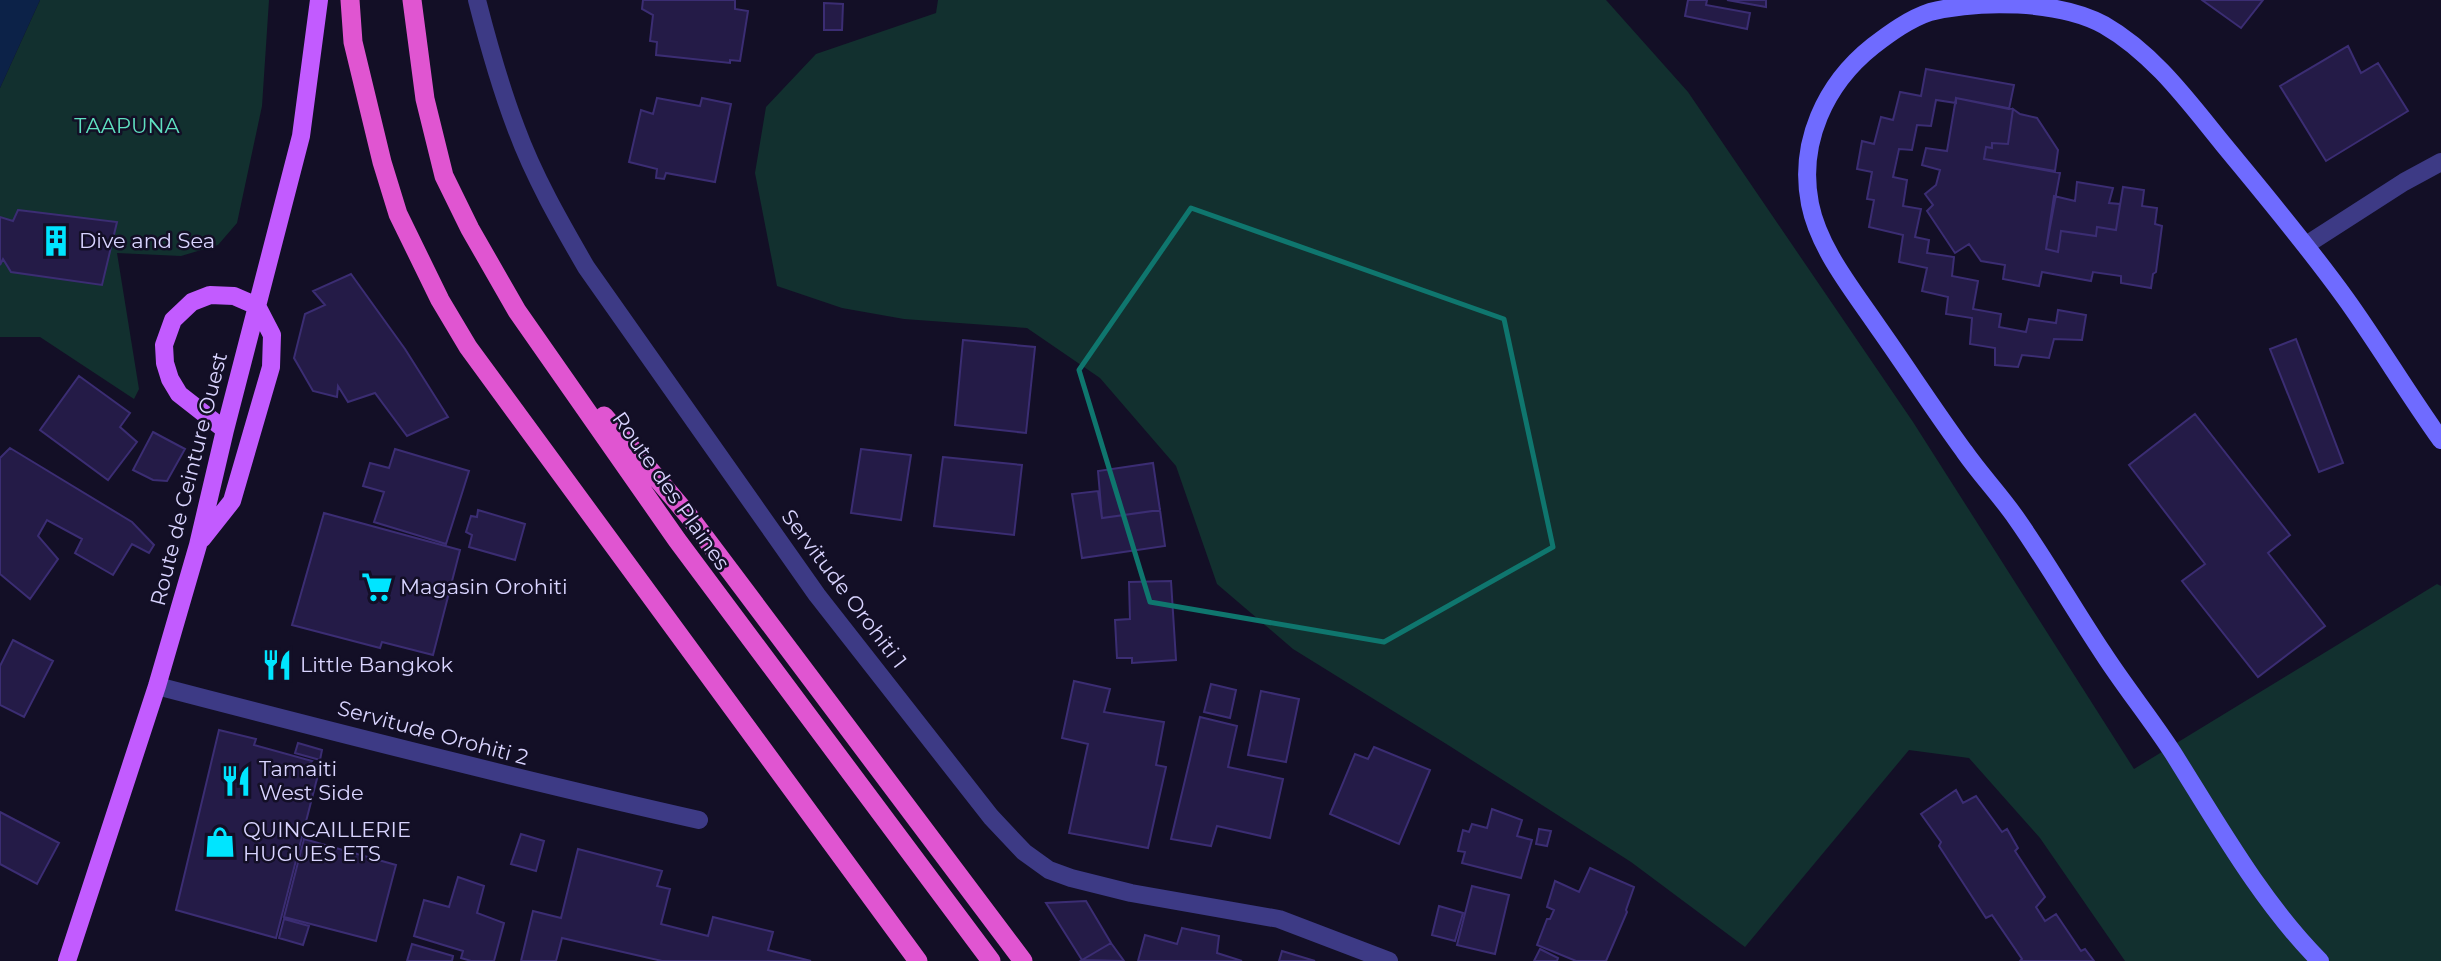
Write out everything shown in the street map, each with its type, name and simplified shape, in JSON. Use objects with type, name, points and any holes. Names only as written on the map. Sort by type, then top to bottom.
[{"type":"highway","points":[[349,0],[353,42],[382,162],[398,214],[440,300],[468,347],[919,961]]},
{"type":"highway","name":"Route des Plaines","points":[[412,0],[425,99],[444,176],[507,295],[677,540],[991,961]]},
{"type":"highway","points":[[507,295],[612,426],[688,515],[1023,961]]},
{"type":"main road","name":"Route de Ceinture Ouest","points":[[67,961],[157,686],[198,545],[300,136],[319,0]]},
{"type":"main road","points":[[2320,961],[2291,929],[2261,887],[2163,738],[2104,655],[2013,514],[1965,453],[1845,279],[1811,209],[1806,176],[1809,143],[1824,103],[1845,74],[1869,50],[1899,28],[1930,11],[1956,5],[2029,1],[2078,13],[2101,23],[2127,40],[2163,72],[2306,245],[2349,303],[2441,440]]},
{"type":"main road","points":[[198,545],[232,501],[271,367],[272,335],[257,306],[234,296],[210,295],[181,310],[167,332],[164,354],[170,379],[179,394],[225,430]]},
{"type":"street","name":"Servitude Orohiti 1","points":[[477,0],[489,48],[516,129],[557,216],[586,267],[817,595],[991,817],[1024,852],[1049,870],[1070,878],[1131,893],[1279,919],[1388,961]]},
{"type":"street","points":[[2306,245],[2404,182],[2441,162]]},
{"type":"street","name":"Servitude Orohiti 2","points":[[157,686],[404,748],[488,772],[699,820]]},
{"type":"highlighted area","points":[[1191,208],[1504,319],[1553,547],[1384,642],[1150,602],[1079,370]]},
{"type":"green space","name":"TAAPUNA","points":[[40,0],[269,0],[262,106],[237,223],[218,245],[181,256],[117,253],[139,389],[134,399],[40,337],[0,337],[0,88]]},
{"type":"green space","points":[[938,0],[1606,0],[1688,92],[1913,422],[2134,769],[2437,584],[2441,586],[2441,961],[2125,961],[2040,838],[1969,758],[1909,750],[1745,947],[1631,862],[1293,649],[1217,584],[1176,466],[1100,378],[1027,328],[904,319],[842,308],[777,286],[755,173],[766,107],[816,54],[936,13]]},
{"type":"water","points":[[0,0],[40,0],[0,88]]},
{"type":"building","points":[[643,0],[735,0],[735,9],[748,11],[740,61],[730,60],[730,63],[656,55],[657,42],[650,41],[653,15],[642,9]]},
{"type":"building","points":[[1688,0],[1707,0],[1706,5],[1750,13],[1747,29],[1685,16]]},
{"type":"building","points":[[1727,0],[1766,0],[1766,7]]},
{"type":"building","points":[[2202,0],[2263,0],[2241,28]]},
{"type":"building","points":[[824,3],[843,4],[842,30],[824,30]]},
{"type":"building","points":[[2348,46],[2361,73],[2378,63],[2408,111],[2326,161],[2280,86]]},
{"type":"building","points":[[1926,69],[2014,85],[2009,109],[1956,98],[1956,103],[1936,100],[1931,126],[1917,125],[1912,150],[1899,149],[1893,177],[1907,180],[1903,206],[1921,209],[1915,237],[1929,240],[1927,253],[1954,257],[1952,276],[1978,281],[1973,309],[2001,314],[1999,327],[2026,332],[2029,319],[2056,323],[2058,310],[2086,315],[2082,340],[2054,339],[2049,358],[2022,355],[2018,367],[1995,365],[1995,348],[1970,344],[1972,318],[1946,314],[1948,297],[1922,291],[1927,268],[1899,262],[1903,235],[1869,227],[1874,200],[1867,199],[1872,172],[1857,169],[1862,141],[1874,144],[1881,117],[1893,120],[1900,92],[1921,96]]},
{"type":"building","points":[[657,98],[700,106],[702,98],[731,104],[715,182],[666,173],[664,179],[656,178],[657,169],[629,162],[641,110],[653,114]]},
{"type":"building","points":[[1956,98],[2013,109],[2008,144],[1992,143],[1992,148],[1986,147],[1984,159],[2060,173],[2046,249],[2058,252],[2061,231],[2096,236],[2097,227],[2116,230],[2123,187],[2144,190],[2142,206],[2157,208],[2155,224],[2162,226],[2156,272],[2153,274],[2151,288],[2121,283],[2121,276],[2093,272],[2091,281],[2042,272],[2039,286],[2003,279],[2005,265],[1981,261],[1969,244],[1955,253],[1927,211],[1933,205],[1925,194],[1936,185],[1940,170],[1922,165],[1926,148],[1947,151]]},
{"type":"building","points":[[2013,109],[2020,114],[2037,118],[2058,150],[2055,171],[1984,159],[1986,147],[1992,148],[1992,143],[2008,144]]},
{"type":"building","points":[[2077,182],[2113,188],[2109,203],[2120,204],[2116,230],[2097,227],[2096,236],[2061,231],[2058,252],[2046,249],[2054,196],[2075,201]]},
{"type":"building","name":"Dive and Sea","points":[[18,210],[117,222],[102,285],[11,272],[3,259],[0,265],[0,217],[13,221]]},
{"type":"building","points":[[351,274],[405,349],[448,417],[407,436],[375,393],[348,402],[338,386],[337,397],[313,391],[294,358],[305,314],[325,305],[313,291]]},
{"type":"building","points":[[2296,339],[2343,463],[2319,472],[2270,349]]},
{"type":"building","points":[[963,340],[1035,347],[1026,433],[955,425]]},
{"type":"building","points":[[79,376],[130,413],[120,427],[137,442],[108,480],[40,430]]},
{"type":"building","points":[[2195,414],[2290,535],[2268,553],[2325,626],[2258,677],[2182,581],[2205,564],[2129,465]]},
{"type":"building","points":[[153,432],[185,449],[167,481],[153,480],[133,470]]},
{"type":"building","points":[[10,448],[132,522],[154,545],[149,553],[132,544],[113,575],[75,553],[82,539],[47,520],[38,536],[58,559],[30,599],[0,574],[0,458]]},
{"type":"building","points":[[395,449],[469,471],[446,544],[374,522],[384,492],[363,486],[370,463],[389,468]]},
{"type":"building","points":[[861,449],[911,455],[901,520],[851,513]]},
{"type":"building","points":[[943,457],[1022,465],[1014,535],[934,526]]},
{"type":"building","points":[[1153,463],[1160,510],[1102,518],[1098,471]]},
{"type":"building","points":[[1098,491],[1102,518],[1160,510],[1165,546],[1082,558],[1072,494]]},
{"type":"building","points":[[478,510],[525,524],[515,560],[469,547],[472,535],[466,532],[471,516],[477,517]]},
{"type":"building","name":"Magasin Orohiti","points":[[324,513],[460,550],[433,655],[382,642],[380,648],[292,625]]},
{"type":"building","points":[[1171,581],[1176,660],[1132,663],[1132,658],[1117,658],[1115,620],[1130,619],[1129,582]]},
{"type":"building","points":[[13,640],[53,661],[24,717],[0,705],[0,666]]},
{"type":"building","points":[[1074,681],[1110,689],[1104,712],[1164,722],[1156,765],[1166,767],[1148,848],[1069,833],[1088,744],[1062,738]]},
{"type":"building","points":[[1211,684],[1236,690],[1230,718],[1204,712]]},
{"type":"building","points":[[1261,691],[1299,699],[1286,762],[1248,755]]},
{"type":"building","points":[[1200,717],[1237,726],[1228,767],[1283,779],[1270,838],[1217,826],[1211,846],[1171,839]]},
{"type":"building","points":[[219,730],[256,739],[254,745],[312,761],[310,763],[320,767],[276,938],[176,910]]},
{"type":"building","points":[[298,743],[322,750],[320,760],[295,753]]},
{"type":"building","points":[[1374,747],[1430,770],[1399,844],[1330,814],[1355,754],[1368,759]]},
{"type":"building","points":[[1956,790],[1963,803],[1976,796],[2002,832],[2007,829],[2018,848],[2015,851],[2045,897],[2036,907],[2045,921],[2056,914],[2081,951],[2085,949],[2094,961],[2020,961],[2022,959],[1992,915],[1986,918],[1939,846],[1941,842],[1921,814]]},
{"type":"building","points":[[1492,809],[1522,820],[1517,836],[1532,840],[1521,878],[1462,863],[1465,852],[1458,851],[1463,830],[1469,832],[1472,824],[1487,828]]},
{"type":"building","points":[[0,812],[59,843],[37,884],[0,864]]},
{"type":"building","points":[[1539,829],[1551,831],[1547,846],[1536,844]]},
{"type":"building","points":[[521,834],[544,841],[536,871],[511,864]]},
{"type":"building","points":[[304,839],[396,865],[376,941],[284,917]]},
{"type":"building","points":[[578,849],[662,871],[657,886],[670,889],[661,924],[708,936],[713,917],[773,932],[768,950],[811,961],[662,961],[562,938],[556,961],[521,961],[533,911],[561,918]]},
{"type":"building","points":[[1590,868],[1634,887],[1627,912],[1606,961],[1576,961],[1537,945],[1547,919],[1550,919],[1554,910],[1547,907],[1555,881],[1579,892]]},
{"type":"building","points":[[458,877],[484,886],[477,913],[504,923],[494,961],[461,958],[463,951],[414,936],[424,900],[449,907]]},
{"type":"building","points":[[1472,886],[1509,895],[1495,954],[1457,945]]},
{"type":"building","points":[[1086,901],[1111,943],[1082,960],[1046,903]]},
{"type":"building","points":[[1439,906],[1463,913],[1455,941],[1432,935]]},
{"type":"building","points":[[284,919],[309,926],[303,945],[279,938]]},
{"type":"building","points":[[1182,928],[1219,936],[1217,953],[1242,961],[1138,961],[1145,935],[1177,944]]},
{"type":"building","points":[[1111,943],[1124,961],[1082,960]]},
{"type":"building","points":[[412,944],[453,956],[452,961],[407,961]]},
{"type":"building","points":[[1540,949],[1558,958],[1557,961],[1534,961]]},
{"type":"building","points":[[1282,951],[1315,961],[1279,961]]},
{"type":"place","name":"Dive and Sea","points":[[56,241]]},
{"type":"place","name":"Magasin Orohiti","points":[[377,587]]},
{"type":"place","name":"Little Bangkok","points":[[277,665]]},
{"type":"place","name":"Tamaiti West Side","points":[[236,781]]},
{"type":"place","name":"QUINCAILLERIE HUGUES ETS","points":[[220,842]]}]
